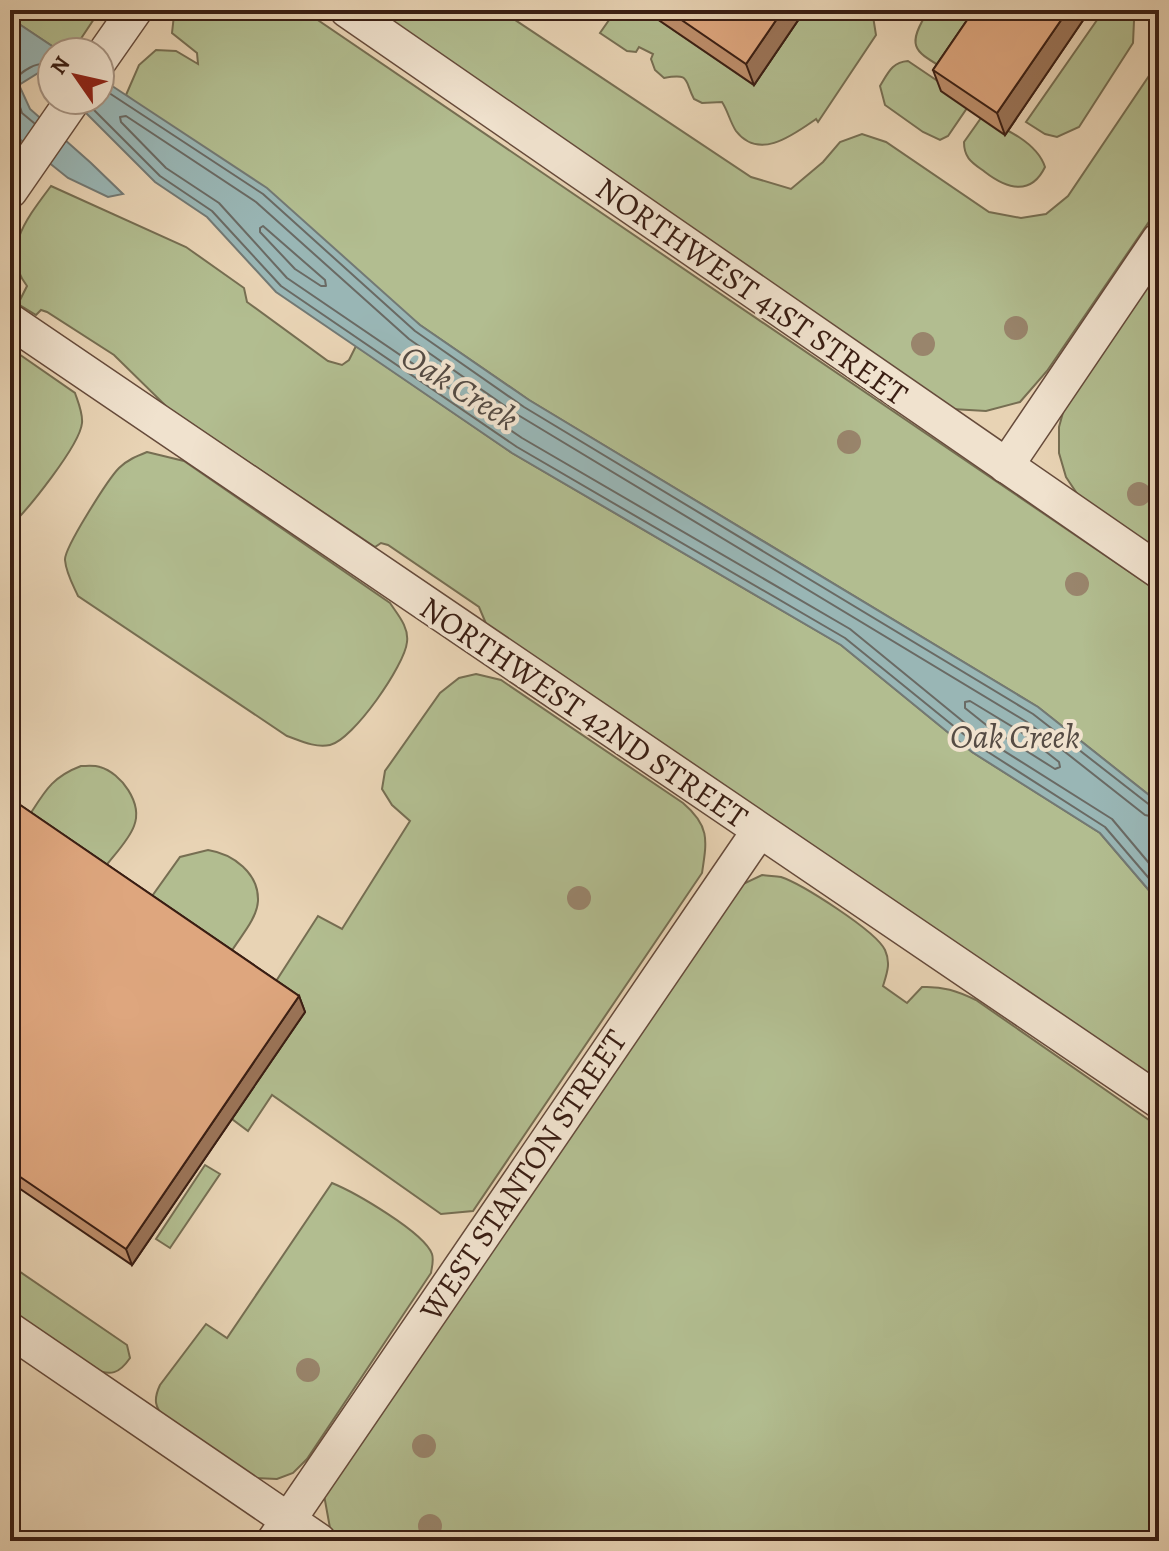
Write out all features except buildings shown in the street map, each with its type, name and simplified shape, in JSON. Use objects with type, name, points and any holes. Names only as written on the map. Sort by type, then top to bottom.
[{"type":"street","points":[[116,37],[135,10]]},
{"type":"street","name":"NORTHWEST 41ST STREET","points":[[347,10],[1159,571]]},
{"type":"street","points":[[10,191],[62,116]]},
{"type":"street","points":[[1006,466],[1159,240]]},
{"type":"street","name":"NORTHWEST 42ND STREET","points":[[10,321],[1159,1101]]},
{"type":"street","name":"WEST STANTON STREET","points":[[281,1530],[759,831]]},
{"type":"street","points":[[10,1330],[281,1530],[319,1541]]},
{"type":"green space","points":[[10,10],[100,10],[83,36],[37,36],[10,18]]},
{"type":"green space","points":[[169,10],[303,10],[1159,592],[1159,803],[1038,707],[529,400],[420,325],[126,95],[139,65],[156,50],[176,51],[198,64],[197,53],[172,33],[174,15]]},
{"type":"green space","points":[[397,10],[500,10],[751,177],[791,189],[823,162],[840,142],[862,134],[886,142],[989,212],[1021,218],[1046,214],[1068,196],[1159,61],[1159,207],[1047,371],[1020,402],[986,411],[952,409],[394,29],[391,16]]},
{"type":"green space","points":[[616,10],[644,10],[754,85],[805,10],[872,10],[876,35],[818,122],[816,119],[787,138],[765,145],[745,140],[736,131],[722,102],[702,103],[694,99],[683,77],[664,78],[655,70],[651,59],[653,54],[639,47],[636,52],[627,51],[600,33]]},
{"type":"green space","points":[[929,10],[996,10],[953,74],[918,49],[916,34]]},
{"type":"green space","points":[[1104,10],[1127,12],[1134,21],[1133,43],[1079,127],[1057,137],[1045,134],[1026,122]]},
{"type":"green space","points":[[908,61],[945,86],[967,108],[948,136],[940,140],[885,105],[880,86],[894,66]]},
{"type":"green space","points":[[981,118],[1019,137],[1035,150],[1045,167],[1033,182],[1026,186],[1010,186],[993,178],[970,160],[964,142]]},
{"type":"green space","points":[[51,186],[186,247],[244,288],[247,302],[328,361],[342,365],[349,360],[356,346],[512,453],[841,645],[972,752],[1100,833],[1159,902],[1159,1085],[487,626],[479,607],[388,545],[381,543],[375,547],[168,408],[114,355],[47,312],[41,310],[36,315],[18,304],[27,286],[19,273],[16,247],[26,222]]},
{"type":"green space","points":[[1159,264],[1159,551],[1080,498],[1066,477],[1059,453],[1059,427],[1067,398]]},
{"type":"green space","points":[[16,352],[75,393],[82,423],[63,461],[10,526],[10,354]]},
{"type":"green space","points":[[147,452],[184,461],[390,603],[405,626],[407,642],[404,653],[376,700],[340,740],[319,746],[287,736],[78,596],[65,560],[72,542],[97,498],[119,468]]},
{"type":"green space","points":[[476,674],[501,680],[683,803],[702,827],[705,851],[702,873],[473,1211],[441,1214],[272,1095],[248,1131],[232,1119],[271,989],[318,916],[342,929],[410,821],[392,805],[382,789],[385,771],[440,693],[459,678]]},
{"type":"green space","points":[[81,766],[108,770],[122,782],[133,799],[136,817],[132,831],[105,867],[29,816],[56,780]]},
{"type":"green space","points":[[208,850],[243,866],[257,891],[255,914],[231,952],[150,899],[180,857]]},
{"type":"green space","points":[[762,875],[781,877],[805,889],[868,932],[887,955],[888,968],[883,986],[907,1003],[922,987],[950,990],[976,1000],[1159,1127],[1159,1541],[344,1541],[330,1528],[324,1495],[743,884]]},
{"type":"green space","points":[[205,1165],[220,1174],[170,1248],[156,1239]]},
{"type":"green space","points":[[332,1183],[371,1204],[416,1235],[432,1254],[431,1273],[307,1459],[293,1473],[277,1479],[255,1478],[165,1419],[157,1407],[156,1395],[160,1385],[206,1324],[227,1338]]},
{"type":"green space","points":[[10,1265],[127,1345],[130,1358],[126,1363],[114,1372],[93,1369],[10,1312]]},
{"type":"water","points":[[10,18],[37,36],[36,74],[19,85],[30,109],[123,194],[108,197],[68,178],[12,133]]},
{"type":"water","name":"Oak Creek","points":[[116,89],[267,188],[420,325],[529,400],[1038,707],[1159,803],[1159,902],[1100,833],[972,752],[841,645],[512,453],[276,292],[207,217],[155,182],[89,116],[116,116]]}]
